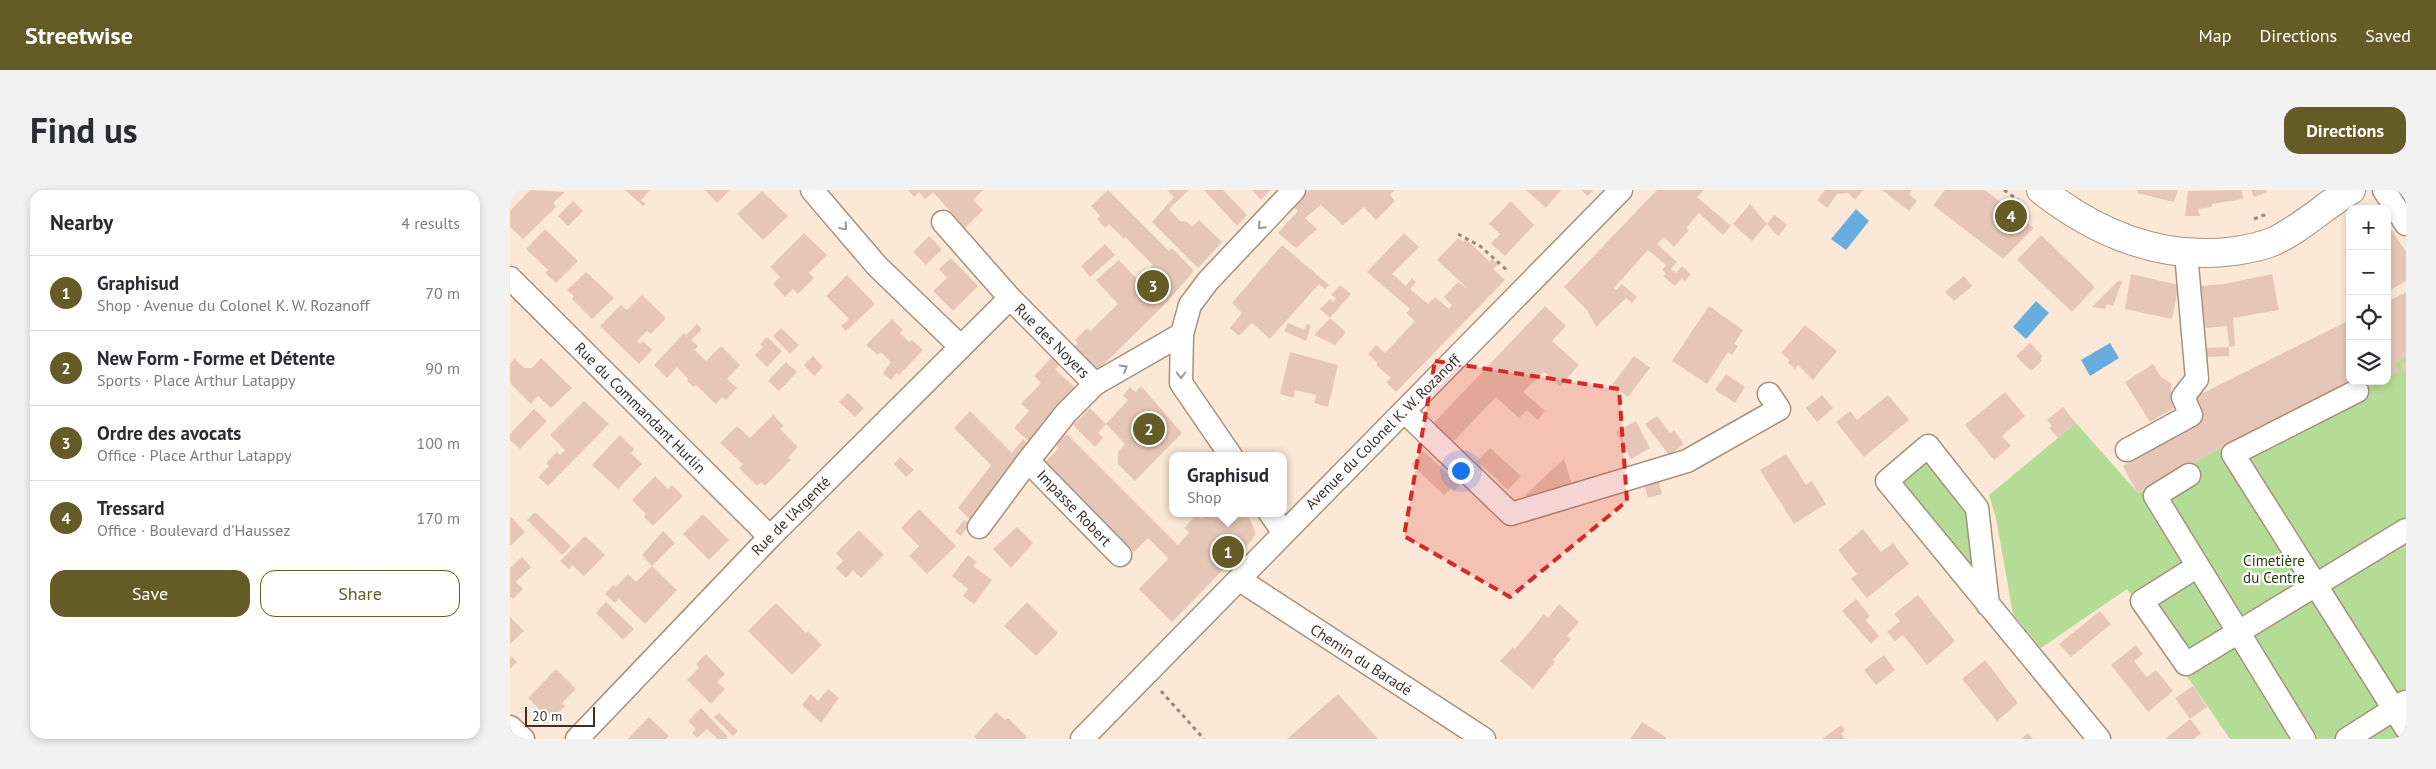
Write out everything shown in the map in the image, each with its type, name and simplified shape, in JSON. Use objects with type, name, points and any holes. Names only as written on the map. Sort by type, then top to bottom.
[{"type":"main road","points":[[2042,190],[2064,208],[2110,234],[2152,248],[2186,253],[2221,253],[2254,248],[2271,242],[2286,235],[2351,190]]},
{"type":"street","points":[[812,190],[877,266],[961,347]]},
{"type":"street","points":[[1228,452],[1181,383],[1182,334],[1190,304],[1208,281],[1294,190]]},
{"type":"street","name":"Avenue du Colonel K. W. Rozanoff","points":[[1082,739],[1622,190]]},
{"type":"street","points":[[2384,190],[2406,224]]},
{"type":"street","name":"Rue des Noyers","points":[[943,222],[1010,298],[1095,384],[1182,334]]},
{"type":"street","points":[[2127,450],[2191,415],[2183,397],[2197,379],[2186,253]]},
{"type":"street","name":"Rue du Commandant Hurlin","points":[[510,278],[770,537]]},
{"type":"street","name":"Rue de l'Argenté","points":[[577,739],[770,537],[1010,298]]},
{"type":"street","name":"Impasse Robert","points":[[979,527],[1066,413],[1095,384]]},
{"type":"street","points":[[2357,391],[2233,454],[2316,585],[2400,705],[2406,728]]},
{"type":"street","points":[[1404,411],[1511,514],[1687,461],[1779,409],[1769,394]]},
{"type":"street","points":[[1988,604],[1977,508],[1928,446],[1888,480],[1988,604],[2099,739]]},
{"type":"street","name":"Impasse Robert","points":[[1028,462],[1120,555]]},
{"type":"street","points":[[2190,475],[2155,496],[2304,739]]},
{"type":"street","points":[[1273,517],[1284,533]]},
{"type":"street","points":[[2198,566],[2142,601],[2186,664],[2406,530]]},
{"type":"street","name":"Chemin du Baradé","points":[[1240,580],[1484,739]]},
{"type":"street","points":[[2347,739],[2400,705]]},
{"type":"street","points":[[510,726],[523,739]]},
{"type":"path","points":[[2251,220],[2276,210]]},
{"type":"path","points":[[1458,234],[1480,246],[1511,274]]},
{"type":"path","points":[[1159,690],[1204,739]]},
{"type":"highlighted area","points":[[1435,361],[1619,389],[1627,501],[1510,597],[1404,536]]},
{"type":"green space","name":"Cimetière du Centre","points":[[2406,357],[2406,739],[2230,739],[2127,589],[2041,648],[2013,614],[1996,518],[1989,495],[2076,423],[2138,493],[2213,452],[2350,385],[2391,385],[2391,365]]},
{"type":"green space","points":[[1928,461],[1973,512],[1976,574],[1902,485]]},
{"type":"water","points":[[1856,209],[1869,221],[1846,250],[1831,239]]},
{"type":"water","points":[[2036,301],[2049,313],[2026,339],[2013,327]]},
{"type":"water","points":[[2110,343],[2119,358],[2090,376],[2081,360]]},
{"type":"building","points":[[530,190],[565,192],[553,203],[556,207],[523,239],[510,227],[510,211]]},
{"type":"building","points":[[625,190],[650,190],[641,200],[646,204],[643,206]]},
{"type":"building","points":[[705,190],[730,190],[717,203]]},
{"type":"building","points":[[908,190],[983,190],[973,200],[983,210],[965,228],[933,192],[925,199],[919,192],[914,197]]},
{"type":"building","points":[[1108,190],[1169,251],[1172,248],[1194,271],[1163,306],[1097,371],[1074,347],[1078,343],[1075,340],[1087,328],[1090,331],[1118,304],[1096,280],[1119,260],[1138,280],[1153,265],[1125,237],[1124,239],[1109,224],[1105,228],[1097,219],[1100,216],[1091,206]]},
{"type":"building","points":[[1167,190],[1189,190],[1169,209],[1180,221],[1187,222],[1192,227],[1199,220],[1222,242],[1198,268],[1152,222],[1174,197]]},
{"type":"building","points":[[1204,190],[1223,190],[1247,215],[1237,226]]},
{"type":"building","points":[[1252,190],[1270,190],[1261,200]]},
{"type":"building","points":[[1309,190],[1395,190],[1390,195],[1395,201],[1376,220],[1364,207],[1343,225],[1321,205],[1305,218],[1317,229],[1296,248],[1278,233],[1298,211],[1292,206]]},
{"type":"building","points":[[1526,190],[1561,190],[1546,208]]},
{"type":"building","points":[[1581,190],[1593,190],[1588,196]]},
{"type":"building","points":[[1657,190],[1704,190],[1697,197],[1731,226],[1723,235],[1699,213],[1686,228],[1689,230],[1674,247],[1664,237],[1657,244],[1677,262],[1671,269],[1676,273],[1682,266],[1691,274],[1685,281],[1682,278],[1675,286],[1663,276],[1666,273],[1662,270],[1666,265],[1648,250],[1614,288],[1616,290],[1622,284],[1637,297],[1632,303],[1626,298],[1596,327],[1587,310],[1564,287]]},
{"type":"building","points":[[1825,190],[1863,190],[1855,200],[1848,193],[1837,194],[1827,208],[1817,200]]},
{"type":"building","points":[[1882,190],[1912,190],[1909,194],[1917,201],[1909,211]]},
{"type":"building","points":[[1945,190],[1985,190],[2034,228],[2003,259],[1933,205]]},
{"type":"building","points":[[2138,190],[2178,190],[2174,202],[2137,193]]},
{"type":"building","points":[[2242,190],[2243,199],[2212,204],[2212,207],[2198,209],[2200,216],[2185,216],[2188,191]]},
{"type":"building","points":[[2251,190],[2266,190],[2267,192],[2254,197]]},
{"type":"building","points":[[762,191],[788,216],[763,240],[737,214]]},
{"type":"building","points":[[573,201],[583,211],[568,226],[558,216]]},
{"type":"building","points":[[1511,201],[1534,225],[1505,256],[1491,244],[1500,234],[1489,224]]},
{"type":"building","points":[[1750,204],[1767,224],[1752,241],[1733,224]]},
{"type":"building","points":[[1774,215],[1787,225],[1778,236],[1767,224]]},
{"type":"building","points":[[545,229],[578,261],[556,283],[545,273],[548,270],[526,249]]},
{"type":"building","points":[[2391,229],[2406,252],[2406,281],[2391,290]]},
{"type":"building","points":[[804,233],[827,255],[809,273],[814,278],[798,294],[793,289],[785,297],[773,284],[780,277],[770,267]]},
{"type":"building","points":[[1404,233],[1419,247],[1392,274],[1406,286],[1412,278],[1416,282],[1410,289],[1428,304],[1435,297],[1449,309],[1452,305],[1444,297],[1458,282],[1468,289],[1437,260],[1458,238],[1463,242],[1466,239],[1490,262],[1492,259],[1498,264],[1493,269],[1505,280],[1396,392],[1386,382],[1391,378],[1376,365],[1378,363],[1368,354],[1376,345],[1385,353],[1415,321],[1406,313],[1410,309],[1367,272]]},
{"type":"building","points":[[2041,235],[2095,287],[2072,312],[2017,260]]},
{"type":"building","points":[[929,236],[942,249],[926,265],[913,252]]},
{"type":"building","points":[[1105,244],[1115,255],[1090,277],[1081,266]]},
{"type":"building","points":[[1282,245],[1329,285],[1325,289],[1319,284],[1270,339],[1252,323],[1239,336],[1230,328],[1242,313],[1232,303]]},
{"type":"building","points":[[951,258],[978,286],[953,311],[933,291],[947,278],[939,269]]},
{"type":"building","points":[[586,272],[614,298],[592,319],[572,299],[574,296],[567,290]]},
{"type":"building","points":[[2131,274],[2179,285],[2172,319],[2125,309]]},
{"type":"building","points":[[2272,274],[2279,310],[2233,318],[2235,346],[2229,347],[2227,326],[2205,328],[2201,286],[2224,284]]},
{"type":"building","points":[[847,275],[875,304],[846,331],[841,326],[849,319],[826,296]]},
{"type":"building","points":[[1964,276],[1972,286],[1954,301],[1945,292]]},
{"type":"building","points":[[2119,280],[2122,282],[2113,306],[2107,304],[2105,309],[2092,307]]},
{"type":"building","points":[[1340,285],[1351,294],[1330,318],[1320,309],[1330,299],[1333,302],[1336,298],[1331,295]]},
{"type":"building","points":[[2406,292],[2406,358],[2395,363],[2400,372],[2391,376],[2391,340],[2391,300]]},
{"type":"building","points":[[642,295],[666,318],[651,334],[647,331],[637,341],[640,344],[643,341],[652,350],[639,364],[600,326],[621,305],[627,310]]},
{"type":"building","points":[[1545,306],[1566,326],[1552,341],[1579,365],[1560,386],[1544,372],[1523,392],[1545,411],[1538,420],[1527,410],[1519,418],[1496,397],[1450,445],[1430,427]]},
{"type":"building","points":[[1709,306],[1743,330],[1734,344],[1738,346],[1732,355],[1728,352],[1707,384],[1672,361]]},
{"type":"building","points":[[1330,318],[1346,332],[1335,345],[1314,335]]},
{"type":"building","points":[[892,319],[903,330],[900,333],[909,342],[912,340],[923,350],[899,375],[897,373],[891,380],[883,373],[891,362],[881,352],[878,355],[866,345]]},
{"type":"building","points":[[2346,322],[2346,385],[2373,385],[2359,392],[2329,395],[2213,452],[2137,493],[2123,466],[2199,423],[2189,400]]},
{"type":"building","points":[[1288,323],[1304,330],[1307,324],[1311,326],[1306,341],[1284,331]]},
{"type":"building","points":[[697,324],[702,329],[691,340],[698,346],[695,350],[706,361],[721,346],[740,365],[727,379],[737,388],[726,400],[722,397],[716,404],[696,385],[694,387],[687,381],[688,379],[677,367],[667,378],[654,365],[684,333],[686,335]]},
{"type":"building","points":[[1805,325],[1837,351],[1813,380],[1798,365],[1795,369],[1788,363],[1790,360],[1781,353]]},
{"type":"building","points":[[781,328],[799,345],[790,354],[773,336]]},
{"type":"building","points":[[767,337],[782,351],[767,367],[755,355],[763,347],[760,344]]},
{"type":"building","points":[[2030,343],[2043,356],[2040,359],[2042,361],[2031,371],[2016,356]]},
{"type":"building","points":[[2229,347],[2229,356],[2207,357],[2206,348]]},
{"type":"building","points":[[1290,352],[1338,365],[1328,407],[1314,403],[1316,395],[1295,390],[1294,398],[1280,394]]},
{"type":"building","points":[[813,356],[823,367],[814,376],[804,365]]},
{"type":"building","points":[[1634,356],[1650,368],[1628,397],[1612,385]]},
{"type":"building","points":[[1052,357],[1060,364],[1055,369],[1079,391],[1031,443],[1014,428],[1029,411],[1021,404],[1041,383],[1034,376]]},
{"type":"building","points":[[541,358],[572,388],[551,408],[538,396],[531,404],[510,383],[510,364],[515,359],[524,368],[532,368]]},
{"type":"building","points":[[786,362],[797,372],[779,391],[768,381]]},
{"type":"building","points":[[2406,362],[2406,372],[2404,372],[2401,364]]},
{"type":"building","points":[[2153,364],[2161,377],[2171,383],[2171,392],[2179,405],[2150,422],[2125,382]]},
{"type":"building","points":[[1726,374],[1745,387],[1735,403],[1715,390]]},
{"type":"building","points":[[1141,386],[1182,433],[1135,481],[1118,464],[1118,452],[1125,444],[1106,424],[1128,400],[1123,396],[1130,387],[1135,392]]},
{"type":"building","points":[[2005,392],[2025,416],[2002,436],[2011,446],[1994,460],[1965,425]]},
{"type":"building","points":[[848,393],[864,408],[855,417],[839,402]]},
{"type":"building","points":[[1822,395],[1833,408],[1817,422],[1806,408]]},
{"type":"building","points":[[1888,395],[1909,420],[1864,457],[1836,422],[1850,411],[1857,420]]},
{"type":"building","points":[[584,401],[609,424],[548,486],[538,477],[549,466],[546,463],[557,452],[560,455],[565,450],[550,435]]},
{"type":"building","points":[[2063,407],[2076,423],[2058,438],[2049,428],[2052,425],[2047,420]]},
{"type":"building","points":[[1090,408],[1106,424],[1098,433],[1103,438],[1095,447],[1073,425]]},
{"type":"building","points":[[534,409],[547,421],[520,449],[510,440],[510,434]]},
{"type":"building","points":[[970,411],[1012,453],[1023,439],[1032,447],[974,523],[958,508],[991,465],[954,428]]},
{"type":"building","points":[[773,415],[784,426],[780,429],[798,447],[788,457],[791,460],[765,486],[761,482],[757,486],[739,468],[743,464],[720,443],[737,426],[750,438]]},
{"type":"building","points":[[1657,416],[1670,433],[1674,430],[1684,444],[1669,455],[1645,424]]},
{"type":"building","points":[[1636,421],[1650,448],[1631,459],[1616,432]]},
{"type":"building","points":[[1067,434],[1178,545],[1189,532],[1184,528],[1194,517],[1202,519],[1204,517],[1249,517],[1255,535],[1172,622],[1139,589],[1168,559],[1167,557],[1148,538],[1134,552],[1045,462],[1059,448],[1055,444]]},
{"type":"building","points":[[620,435],[634,449],[631,453],[642,464],[618,489],[592,465]]},
{"type":"building","points":[[1490,448],[1521,476],[1508,490],[1477,461]]},
{"type":"building","points":[[1423,451],[1460,485],[1454,491],[1451,488],[1444,495],[1411,464]]},
{"type":"building","points":[[1786,454],[1806,485],[1812,481],[1826,504],[1794,524],[1760,470]]},
{"type":"building","points":[[900,457],[914,470],[906,477],[894,464]]},
{"type":"building","points":[[1564,459],[1573,487],[1531,502],[1525,495]]},
{"type":"building","points":[[655,476],[668,489],[672,485],[683,496],[653,526],[644,517],[646,514],[632,500]]},
{"type":"building","points":[[1658,480],[1662,494],[1648,498],[1644,484]]},
{"type":"building","points":[[919,509],[956,546],[927,574],[909,556],[919,546],[901,528]]},
{"type":"building","points":[[535,512],[571,546],[562,555],[527,520]]},
{"type":"building","points":[[703,514],[729,540],[709,560],[683,534]]},
{"type":"building","points":[[510,516],[525,532],[510,546]]},
{"type":"building","points":[[964,520],[970,524],[961,536],[955,532]]},
{"type":"building","points":[[1017,527],[1033,543],[1011,568],[993,549]]},
{"type":"building","points":[[1863,529],[1881,552],[1893,543],[1909,564],[1867,598],[1851,579],[1857,574],[1838,550]]},
{"type":"building","points":[[859,530],[884,555],[861,578],[853,570],[846,578],[836,568],[843,561],[836,553]]},
{"type":"building","points":[[663,531],[675,543],[652,566],[642,555]]},
{"type":"building","points":[[585,536],[605,555],[584,576],[572,565],[569,569],[560,561]]},
{"type":"building","points":[[968,555],[977,562],[973,566],[992,580],[974,604],[963,596],[968,589],[952,576]]},
{"type":"building","points":[[522,557],[531,567],[516,582],[523,589],[513,599],[510,596],[510,568]]},
{"type":"building","points":[[652,566],[677,590],[645,624],[619,599],[615,603],[605,594],[613,585],[616,587],[628,574],[636,582]]},
{"type":"building","points":[[1918,595],[1955,641],[1927,665],[1903,635],[1895,641],[1887,632],[1900,621],[1894,614]]},
{"type":"building","points":[[1856,599],[1870,616],[1866,620],[1879,636],[1871,644],[1842,611]]},
{"type":"building","points":[[606,602],[634,629],[623,640],[596,613]]},
{"type":"building","points":[[1027,602],[1058,633],[1036,656],[1004,626]]},
{"type":"building","points":[[776,603],[806,633],[808,631],[822,645],[792,675],[748,631]]},
{"type":"building","points":[[1559,604],[1579,622],[1567,636],[1571,639],[1553,660],[1555,662],[1533,689],[1500,661],[1513,647],[1515,649],[1544,614],[1548,618]]},
{"type":"building","points":[[2100,611],[2111,624],[2071,657],[2059,644]]},
{"type":"building","points":[[510,617],[524,631],[510,644]]},
{"type":"building","points":[[2136,645],[2143,654],[2134,661],[2147,677],[2156,670],[2173,691],[2148,712],[2111,665]]},
{"type":"building","points":[[706,654],[725,674],[717,682],[725,689],[711,704],[687,680],[699,668],[696,664]]},
{"type":"building","points":[[510,655],[517,662],[510,669]]},
{"type":"building","points":[[1884,655],[1895,670],[1876,685],[1864,670]]},
{"type":"building","points":[[1985,660],[2018,703],[1997,721],[1962,679]]},
{"type":"building","points":[[556,669],[576,689],[562,703],[565,706],[555,716],[552,713],[547,717],[528,698]]},
{"type":"building","points":[[2193,686],[2207,707],[2190,719],[2175,698]]},
{"type":"building","points":[[828,689],[839,698],[821,723],[802,705],[811,694],[818,701]]},
{"type":"building","points":[[1338,694],[1378,739],[1287,739]]},
{"type":"building","points":[[701,708],[728,737],[726,739],[718,739],[707,729],[697,738],[692,733],[696,729],[688,721]]},
{"type":"building","points":[[996,712],[1005,720],[1008,718],[1027,737],[1025,739],[977,739],[974,737]]},
{"type":"building","points":[[719,713],[738,731],[733,736],[714,717]]},
{"type":"building","points":[[649,717],[669,736],[666,739],[628,739]]},
{"type":"building","points":[[2190,719],[2201,733],[2194,739],[2165,739]]},
{"type":"building","points":[[1642,722],[1666,737],[1666,739],[1630,739]]},
{"type":"building","points":[[1841,725],[1845,730],[1841,734],[1845,739],[1822,739]]},
{"type":"building","points":[[2028,733],[2033,739],[2021,739]]},
{"type":"place","name":"Tressard","points":[[2011,216]]},
{"type":"place","name":"Ordre des avocats","points":[[1153,286]]},
{"type":"place","name":"New Form - Forme et Détente","points":[[1149,429]]},
{"type":"place","name":"Graphisud","points":[[1228,552]]}]
